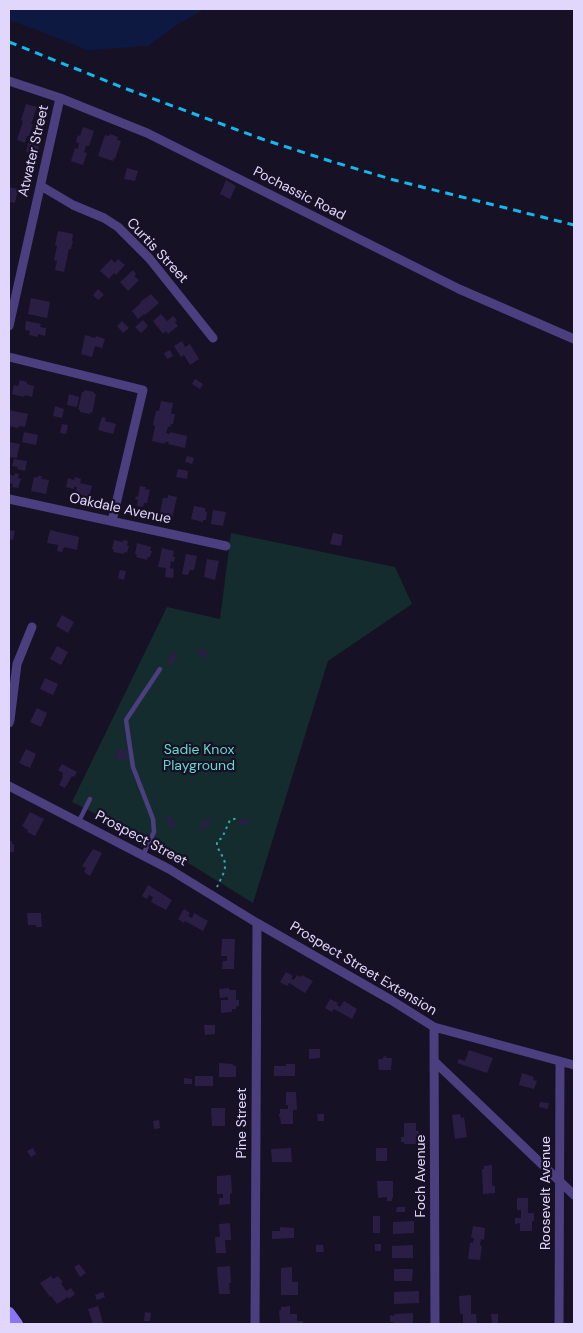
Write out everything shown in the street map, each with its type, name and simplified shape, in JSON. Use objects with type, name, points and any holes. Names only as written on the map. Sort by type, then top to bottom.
[{"type":"main road","points":[[9,1313],[17,1324]]},
{"type":"street","name":"Pochassic Road","points":[[9,81],[60,98],[147,133],[459,289],[574,340]]},
{"type":"street","name":"Atwater Street","points":[[9,323],[60,98]]},
{"type":"street","name":"Curtis Street","points":[[40,186],[118,227],[149,258],[213,338]]},
{"type":"street","points":[[9,357],[144,390],[112,521]]},
{"type":"street","name":"Oakdale Avenue","points":[[9,499],[226,546]]},
{"type":"street","points":[[9,723],[17,664],[32,627]]},
{"type":"street","name":"Prospect Street","points":[[9,786],[170,869],[257,923]]},
{"type":"street","name":"Prospect Street Extension","points":[[257,923],[434,1027],[574,1065]]},
{"type":"street","name":"Pine Street","points":[[255,1324],[257,923]]},
{"type":"street","name":"Foch Avenue","points":[[434,1027],[435,1324]]},
{"type":"street","points":[[434,1061],[574,1195]]},
{"type":"street","name":"Roosevelt Avenue","points":[[560,1062],[560,1324]]},
{"type":"lane","points":[[143,855],[154,832],[153,819],[133,767],[126,720],[160,669]]},
{"type":"lane","points":[[78,821],[90,799]]},
{"type":"path","points":[[213,896],[225,863],[217,847],[217,841],[222,838],[230,820],[238,818]]},
{"type":"green space","name":"Sadie Knox Playground","points":[[231,533],[395,567],[412,604],[328,661],[253,903],[164,848],[72,802],[167,607],[220,619]]},
{"type":"water","points":[[9,9],[205,9],[176,25],[148,46],[87,50],[9,20]]},
{"type":"building","points":[[26,104],[37,107],[29,136],[27,136],[25,143],[17,140]]},
{"type":"building","points":[[83,127],[94,131],[89,146],[86,146],[84,152],[87,153],[83,165],[71,161],[75,148],[78,149],[79,143],[76,142]]},
{"type":"building","points":[[110,134],[118,137],[117,140],[121,141],[113,161],[98,156],[105,135],[109,136]]},
{"type":"building","points":[[28,143],[39,146],[37,155],[26,152]]},
{"type":"building","points":[[127,168],[138,171],[135,181],[124,179]]},
{"type":"building","points":[[226,180],[236,186],[230,199],[220,194]]},
{"type":"building","points":[[9,187],[18,189],[15,203],[9,202]]},
{"type":"building","points":[[58,231],[73,234],[73,241],[71,249],[69,249],[64,272],[55,270],[57,261],[54,260],[57,246],[55,245]]},
{"type":"building","points":[[111,259],[115,263],[118,259],[125,265],[116,275],[114,273],[109,279],[100,271]]},
{"type":"building","points":[[133,270],[136,274],[134,276],[139,280],[128,291],[120,282]]},
{"type":"building","points":[[98,289],[104,295],[98,300],[93,295]]},
{"type":"building","points":[[151,294],[159,303],[138,319],[132,311]]},
{"type":"building","points":[[31,298],[50,302],[47,318],[28,314]]},
{"type":"building","points":[[161,314],[167,321],[173,316],[177,320],[175,322],[178,326],[168,334],[166,331],[163,334],[153,321]]},
{"type":"building","points":[[143,320],[148,326],[141,333],[135,327]]},
{"type":"building","points":[[26,321],[41,324],[40,327],[46,328],[45,336],[38,334],[38,337],[29,335],[30,331],[25,330]]},
{"type":"building","points":[[122,321],[129,328],[123,333],[117,326]]},
{"type":"building","points":[[85,335],[105,339],[102,348],[95,346],[92,357],[81,354]]},
{"type":"building","points":[[182,341],[185,347],[190,344],[199,359],[190,365],[184,355],[181,357],[174,346]]},
{"type":"building","points":[[170,350],[173,356],[167,359],[164,353]]},
{"type":"building","points":[[195,379],[203,384],[200,389],[192,384]]},
{"type":"building","points":[[20,380],[34,386],[32,397],[12,394],[14,385],[18,386]]},
{"type":"building","points":[[84,390],[96,394],[92,413],[90,412],[90,414],[78,410]]},
{"type":"building","points":[[69,394],[79,397],[77,407],[67,405]]},
{"type":"building","points":[[161,401],[173,403],[171,414],[175,414],[173,424],[168,427],[166,433],[170,434],[170,432],[187,436],[185,448],[168,444],[169,442],[165,442],[165,444],[152,441],[156,411],[159,411]]},
{"type":"building","points":[[55,406],[64,409],[62,418],[53,416]]},
{"type":"building","points":[[9,410],[28,414],[25,427],[9,426]]},
{"type":"building","points":[[102,417],[106,418],[105,421],[116,424],[113,434],[98,430]]},
{"type":"building","points":[[62,424],[68,425],[66,434],[60,433]]},
{"type":"building","points":[[24,432],[38,435],[36,445],[22,442]]},
{"type":"building","points":[[9,442],[20,444],[17,458],[9,457]]},
{"type":"building","points":[[187,456],[194,458],[192,464],[185,462]]},
{"type":"building","points":[[14,459],[27,461],[25,471],[12,466]]},
{"type":"building","points":[[178,469],[188,471],[187,479],[176,477]]},
{"type":"building","points":[[15,473],[19,474],[18,478],[21,479],[18,488],[12,487],[13,484],[9,483],[9,474],[14,476]]},
{"type":"building","points":[[42,476],[41,479],[49,480],[46,494],[31,491],[34,477],[37,478]]},
{"type":"building","points":[[75,477],[81,479],[80,483],[92,486],[89,497],[75,494],[77,487],[74,487],[74,489],[66,487],[68,478],[74,480]]},
{"type":"building","points":[[140,486],[150,490],[147,503],[144,503],[143,507],[137,506],[138,500],[135,499],[136,496],[138,497]]},
{"type":"building","points":[[168,495],[177,497],[172,518],[164,517],[165,514],[160,513],[163,498],[168,498]]},
{"type":"building","points":[[194,506],[205,508],[207,512],[206,520],[203,520],[203,522],[191,519]]},
{"type":"building","points":[[213,510],[226,512],[223,526],[211,524]]},
{"type":"building","points":[[9,530],[15,531],[13,540],[9,539]]},
{"type":"building","points":[[50,530],[79,537],[77,550],[64,547],[62,552],[57,551],[58,545],[47,543]]},
{"type":"building","points":[[333,533],[343,535],[341,546],[330,544]]},
{"type":"building","points":[[114,540],[128,541],[127,553],[113,552]]},
{"type":"building","points":[[137,543],[151,547],[150,551],[152,551],[147,560],[136,557]]},
{"type":"building","points":[[162,548],[174,551],[174,562],[171,561],[170,568],[174,569],[173,578],[165,577],[166,568],[158,567]]},
{"type":"building","points":[[186,554],[197,556],[194,570],[190,570],[188,575],[182,574]]},
{"type":"building","points":[[207,559],[219,561],[215,580],[204,577]]},
{"type":"building","points":[[120,570],[126,571],[124,580],[118,578]]},
{"type":"building","points":[[62,615],[74,622],[68,633],[56,626]]},
{"type":"building","points":[[57,646],[68,652],[61,665],[50,659]]},
{"type":"building","points":[[201,648],[208,653],[205,658],[197,653]]},
{"type":"building","points":[[173,652],[178,656],[171,665],[166,661]]},
{"type":"building","points":[[45,678],[58,684],[53,695],[40,689]]},
{"type":"building","points":[[37,708],[47,713],[41,727],[30,722]]},
{"type":"building","points":[[26,749],[36,754],[30,768],[19,763]]},
{"type":"building","points":[[126,749],[128,759],[118,761],[116,750]]},
{"type":"building","points":[[62,764],[77,772],[74,777],[72,776],[65,788],[59,785],[63,773],[58,770]]},
{"type":"building","points":[[30,812],[44,819],[35,836],[27,832],[28,830],[22,826]]},
{"type":"building","points":[[168,815],[177,825],[173,829],[164,819]]},
{"type":"building","points":[[208,818],[211,822],[201,831],[198,827]]},
{"type":"building","points":[[247,819],[247,824],[239,825],[238,820]]},
{"type":"building","points":[[9,841],[12,841],[14,845],[14,852],[9,852]]},
{"type":"building","points":[[93,849],[102,853],[90,876],[84,872],[86,868],[82,866]]},
{"type":"building","points":[[148,885],[172,900],[166,910],[151,902],[153,897],[149,895],[147,899],[142,896]]},
{"type":"building","points":[[184,909],[190,913],[188,916],[192,918],[194,913],[208,921],[203,931],[178,919]]},
{"type":"building","points":[[27,913],[41,913],[42,927],[28,925]]},
{"type":"building","points":[[222,939],[235,939],[234,969],[222,969],[223,961],[227,961],[227,956],[221,956]]},
{"type":"building","points":[[286,972],[293,976],[291,979],[294,980],[297,975],[301,977],[302,975],[313,981],[305,993],[289,983],[287,986],[280,982]]},
{"type":"building","points":[[229,988],[229,990],[236,990],[236,1000],[239,1000],[239,1006],[236,1006],[236,1009],[232,1009],[232,1012],[221,1013],[221,1000],[228,1000],[228,997],[220,998],[219,989]]},
{"type":"building","points":[[330,999],[338,1003],[337,1005],[340,1007],[344,1001],[357,1009],[352,1019],[334,1009],[332,1012],[325,1008]]},
{"type":"building","points":[[204,1025],[215,1025],[215,1034],[205,1035]]},
{"type":"building","points":[[309,1049],[320,1049],[320,1058],[309,1059]]},
{"type":"building","points":[[469,1050],[493,1058],[487,1073],[457,1063],[459,1059],[465,1061]]},
{"type":"building","points":[[386,1056],[386,1058],[392,1058],[391,1070],[379,1070],[378,1059],[383,1059]]},
{"type":"building","points":[[219,1063],[236,1066],[236,1077],[219,1077]]},
{"type":"building","points":[[286,1064],[295,1064],[295,1076],[274,1076],[274,1066],[286,1066]]},
{"type":"building","points":[[522,1073],[534,1077],[533,1080],[537,1081],[534,1089],[519,1085]]},
{"type":"building","points":[[195,1076],[213,1076],[213,1086],[195,1086]]},
{"type":"building","points":[[184,1078],[192,1079],[192,1084],[184,1084]]},
{"type":"building","points":[[286,1092],[296,1092],[297,1110],[293,1110],[293,1124],[281,1124],[279,1117],[280,1109],[288,1109],[288,1105],[286,1105]]},
{"type":"building","points":[[540,1102],[549,1103],[548,1109],[539,1107]]},
{"type":"building","points":[[211,1108],[225,1108],[225,1126],[212,1126]]},
{"type":"building","points":[[317,1114],[324,1114],[324,1121],[318,1121]]},
{"type":"building","points":[[460,1114],[461,1118],[464,1117],[467,1137],[455,1139],[452,1115]]},
{"type":"building","points":[[159,1120],[160,1128],[154,1129],[153,1121]]},
{"type":"building","points":[[404,1123],[416,1123],[416,1131],[419,1131],[419,1143],[404,1144],[404,1142],[401,1142],[401,1137],[404,1137]]},
{"type":"building","points":[[33,1148],[36,1154],[31,1157],[27,1151]]},
{"type":"building","points":[[291,1148],[292,1162],[272,1162],[271,1149]]},
{"type":"building","points":[[376,1148],[387,1148],[387,1161],[376,1161]]},
{"type":"building","points":[[492,1165],[492,1186],[495,1186],[495,1193],[483,1194],[482,1169],[484,1169],[484,1166]]},
{"type":"building","points":[[231,1175],[232,1193],[230,1194],[230,1204],[219,1205],[219,1198],[223,1198],[223,1194],[217,1194],[217,1176]]},
{"type":"building","points":[[377,1181],[393,1181],[392,1201],[387,1201],[387,1197],[378,1198]]},
{"type":"building","points":[[517,1198],[528,1198],[528,1213],[534,1213],[532,1231],[520,1231],[520,1223],[515,1224],[515,1218],[521,1218],[521,1210],[517,1210]]},
{"type":"building","points":[[397,1207],[405,1207],[405,1212],[396,1212]]},
{"type":"building","points":[[373,1216],[380,1216],[380,1233],[373,1233]]},
{"type":"building","points":[[414,1221],[414,1233],[393,1234],[393,1222]]},
{"type":"building","points":[[230,1223],[231,1240],[225,1240],[226,1253],[216,1253],[215,1237],[220,1237],[219,1224]]},
{"type":"building","points":[[473,1226],[485,1228],[484,1240],[481,1239],[480,1245],[482,1246],[480,1260],[468,1259],[470,1243],[473,1243],[474,1238],[471,1238]]},
{"type":"building","points":[[280,1227],[294,1228],[294,1238],[272,1239],[272,1231],[280,1231]]},
{"type":"building","points":[[375,1244],[381,1244],[381,1251],[375,1251]]},
{"type":"building","points":[[316,1245],[323,1245],[324,1252],[316,1252]]},
{"type":"building","points":[[413,1245],[413,1258],[392,1258],[392,1246]]},
{"type":"building","points":[[79,1264],[86,1273],[80,1277],[74,1267]]},
{"type":"building","points":[[230,1266],[230,1294],[219,1294],[217,1267]]},
{"type":"building","points":[[292,1267],[292,1282],[298,1282],[298,1295],[281,1295],[281,1268]]},
{"type":"building","points":[[394,1269],[413,1269],[412,1281],[394,1281]]},
{"type":"building","points":[[51,1276],[53,1279],[58,1276],[63,1282],[61,1283],[66,1291],[71,1288],[75,1294],[57,1304],[40,1283]]},
{"type":"building","points":[[419,1291],[419,1303],[394,1304],[394,1292]]},
{"type":"building","points":[[103,1292],[105,1297],[97,1300],[95,1295]]},
{"type":"building","points":[[471,1295],[471,1314],[476,1314],[477,1324],[463,1324],[463,1314],[460,1314],[459,1296]]},
{"type":"building","points":[[98,1306],[103,1323],[93,1324],[88,1309]]},
{"type":"building","points":[[290,1306],[290,1314],[297,1314],[297,1321],[303,1321],[303,1324],[280,1324],[279,1311],[281,1307]]},
{"type":"building","points":[[145,1312],[151,1313],[150,1321],[144,1321]]},
{"type":"building","points":[[413,1313],[413,1324],[394,1324],[394,1322],[390,1322],[390,1315]]},
{"type":"building","points":[[491,1314],[498,1314],[498,1324],[492,1324]]},
{"type":"railway","points":[[9,42],[124,88],[262,139],[394,180],[574,225]]}]
